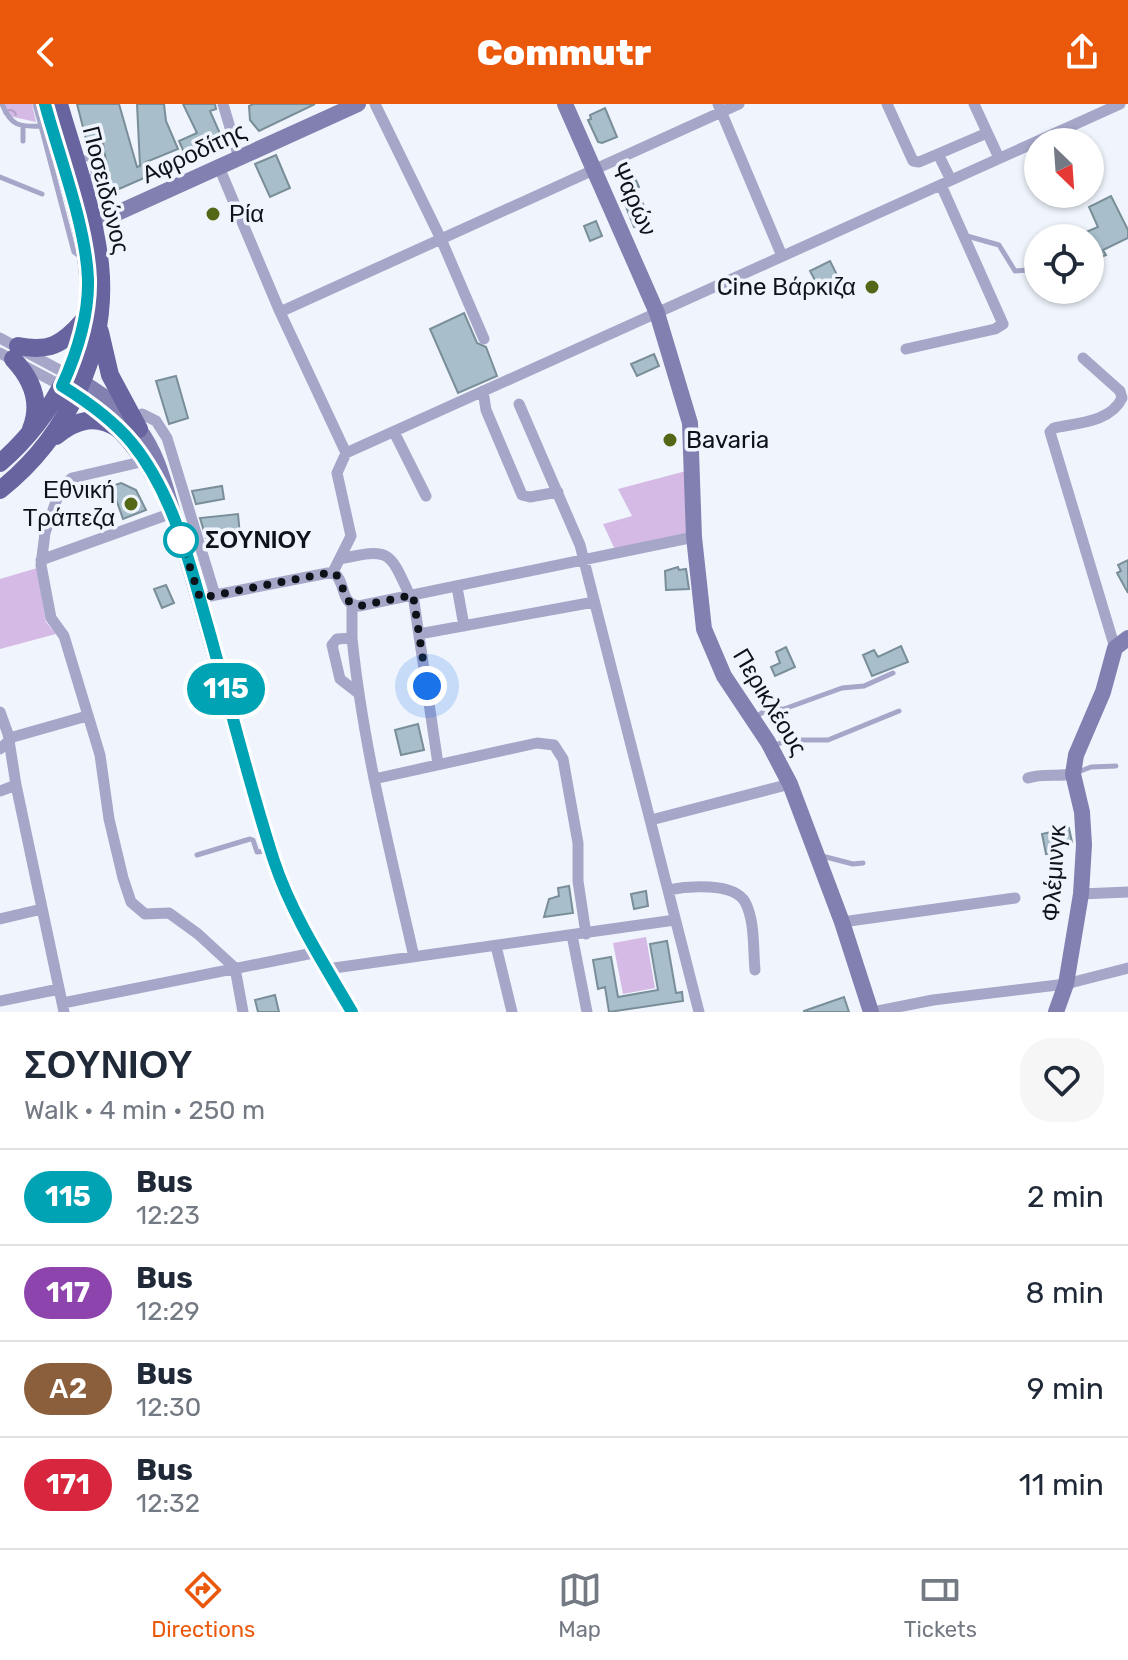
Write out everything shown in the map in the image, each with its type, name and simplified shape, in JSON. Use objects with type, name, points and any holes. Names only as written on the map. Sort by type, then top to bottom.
[{"type":"main road","name":"Ποσειδώνος","points":[[45,104],[100,262],[93,315],[72,384]]},
{"type":"main road","name":"Ποσειδώνος","points":[[59,104],[82,184],[87,227],[85,258],[93,315]]},
{"type":"main road","points":[[23,442],[35,420],[36,399],[28,379],[10,353],[53,346],[93,315],[100,329],[104,357],[134,424]]},
{"type":"main road","points":[[0,463],[23,442],[72,384]]},
{"type":"main road","points":[[37,456],[59,427],[72,384]]},
{"type":"main road","points":[[0,490],[56,436],[78,422],[94,419],[134,424]]},
{"type":"street","points":[[223,104],[239,158]]},
{"type":"street","name":"Αφροδίτης","points":[[87,227],[358,104]]},
{"type":"street","points":[[375,104],[441,239],[484,339]]},
{"type":"street","name":"Ψαρών","points":[[565,104],[657,313]]},
{"type":"street","points":[[280,312],[595,169],[720,108],[739,104]]},
{"type":"street","points":[[887,104],[913,161],[919,162],[987,133]]},
{"type":"street","points":[[974,104],[999,158]]},
{"type":"street","points":[[333,572],[351,536],[337,473],[346,453],[1120,104]]},
{"type":"street","points":[[720,108],[782,256]]},
{"type":"street","points":[[906,349],[995,329],[1003,324],[963,235],[938,154]]},
{"type":"street","points":[[219,167],[280,312],[346,453]]},
{"type":"street","name":"Περικλέους","points":[[657,313],[690,423],[694,537],[704,629],[724,676],[770,746],[790,784],[872,1012]]},
{"type":"street","points":[[0,338],[10,353],[111,402],[134,424],[153,451],[172,511]]},
{"type":"street","name":"Φλέμινγκ","points":[[1056,1012],[1066,984],[1081,894],[1083,823],[1073,774],[1076,755],[1122,643],[1050,432],[1054,428],[1099,418],[1119,405],[1122,398],[1120,391],[1083,358]]},
{"type":"street","points":[[483,391],[486,410],[522,495],[530,497],[558,492]]},
{"type":"street","points":[[519,404],[574,529],[699,1012]]},
{"type":"street","points":[[134,424],[156,421],[167,438],[271,851],[296,914],[350,1011]]},
{"type":"street","points":[[134,424],[145,461],[172,511],[208,596]]},
{"type":"street","points":[[394,432],[426,496]]},
{"type":"street","points":[[145,461],[72,478],[61,487],[45,533],[41,560],[51,618],[64,636],[100,755],[109,819],[131,902],[145,914],[169,913],[198,934],[235,968],[243,1012]]},
{"type":"street","points":[[41,560],[172,511]]},
{"type":"street","points":[[208,596],[333,572],[339,576],[345,600],[359,606],[694,537]]},
{"type":"street","points":[[340,559],[373,552],[389,556],[412,596],[438,764]]},
{"type":"street","points":[[457,587],[464,626]]},
{"type":"street","points":[[419,634],[594,602]]},
{"type":"street","points":[[352,605],[358,693],[414,957]]},
{"type":"street","points":[[352,638],[337,639],[332,645],[340,679],[358,693]]},
{"type":"street","points":[[0,712],[6,727],[4,746],[16,785],[64,1008],[318,952]]},
{"type":"street","points":[[4,746],[13,737],[87,716]]},
{"type":"street","points":[[374,779],[537,743],[549,743],[558,748],[563,759],[578,843],[578,881],[586,934]]},
{"type":"street","points":[[1028,778],[1039,774],[1057,777],[1073,774]]},
{"type":"street","points":[[651,820],[790,784]]},
{"type":"street","points":[[0,791],[16,785]]},
{"type":"street","points":[[668,890],[720,888],[740,896],[747,906],[755,970]]},
{"type":"street","points":[[1081,894],[1128,892]]},
{"type":"street","points":[[842,922],[1015,898]]},
{"type":"street","points":[[0,919],[42,909]]},
{"type":"street","points":[[327,969],[675,920]]},
{"type":"street","points":[[572,935],[587,1012]]},
{"type":"street","points":[[496,946],[512,1012]]},
{"type":"street","points":[[872,1012],[933,1000],[1066,984],[1128,968]]},
{"type":"street","points":[[0,1001],[59,989]]},
{"type":"lane","points":[[2,104],[10,121],[23,127],[41,126]]},
{"type":"lane","points":[[35,104],[74,252],[85,258]]},
{"type":"lane","points":[[23,127],[23,141]]},
{"type":"lane","points":[[0,177],[42,194]]},
{"type":"lane","points":[[963,235],[999,245],[1015,271],[1024,270]]},
{"type":"lane","points":[[752,719],[768,709],[784,709],[842,688],[864,686],[893,673]]},
{"type":"lane","points":[[770,746],[789,740],[828,740],[899,711]]},
{"type":"lane","points":[[1073,774],[1091,767],[1116,766]]},
{"type":"lane","points":[[197,855],[250,839],[257,852],[271,851]]},
{"type":"lane","points":[[816,854],[853,864],[863,863]]},
{"type":"green space","points":[[1,104],[32,104],[36,122],[4,115]]},
{"type":"green space","points":[[686,471],[690,541],[617,554],[603,524],[632,516],[618,489]]},
{"type":"green space","points":[[37,568],[46,622],[56,634],[0,649],[0,579]]},
{"type":"green space","points":[[646,937],[655,988],[623,994],[613,943]]},
{"type":"building","points":[[77,104],[119,104],[137,167],[140,166],[137,104],[164,104],[166,121],[178,149],[146,162],[151,175],[112,192],[102,139],[87,143]]},
{"type":"building","points":[[183,104],[215,104],[216,109],[210,111],[225,145],[187,159],[179,141],[197,133]]},
{"type":"building","points":[[315,104],[259,131],[250,120],[249,106]]},
{"type":"building","points":[[605,108],[617,137],[602,143],[598,142],[588,120],[591,119],[590,115]]},
{"type":"building","points":[[276,155],[290,188],[270,197],[255,164]]},
{"type":"building","points":[[631,169],[650,220],[634,227],[625,204],[631,202],[619,174]]},
{"type":"building","points":[[1111,196],[1128,230],[1128,238],[1104,250],[1104,224],[1097,224],[1089,208],[1104,208],[1104,200]]},
{"type":"building","points":[[596,221],[602,236],[590,241],[584,226]]},
{"type":"building","points":[[830,261],[838,277],[818,286],[810,271]]},
{"type":"building","points":[[464,313],[477,343],[486,347],[497,376],[458,393],[430,329]]},
{"type":"building","points":[[654,354],[659,366],[637,376],[631,364]]},
{"type":"building","points":[[176,376],[188,418],[169,424],[156,381]]},
{"type":"building","name":"Εθνική Τράπεζα","points":[[121,483],[136,490],[146,510],[123,519],[115,496],[106,499],[103,489]]},
{"type":"building","points":[[222,486],[224,499],[196,504],[192,491]]},
{"type":"building","points":[[238,514],[240,535],[206,538],[200,518]]},
{"type":"building","points":[[1128,560],[1128,593],[1117,573],[1121,571],[1118,565]]},
{"type":"building","points":[[678,567],[679,570],[686,569],[689,589],[666,590],[665,571]]},
{"type":"building","points":[[166,585],[174,603],[162,608],[154,589]]},
{"type":"building","points":[[901,646],[908,662],[872,676],[863,655],[874,650],[878,657]]},
{"type":"building","points":[[786,647],[795,667],[775,676],[771,667],[780,663],[776,652]]},
{"type":"building","points":[[418,724],[424,750],[401,755],[395,730]]},
{"type":"building","points":[[1069,828],[1072,842],[1060,845],[1061,851],[1046,854],[1042,834]]},
{"type":"building","points":[[569,886],[573,913],[544,917],[549,899],[559,896],[558,888]]},
{"type":"building","points":[[646,891],[648,906],[634,909],[631,894]]},
{"type":"building","points":[[667,941],[676,993],[682,992],[683,1001],[609,1012],[605,987],[598,989],[593,960],[611,957],[618,997],[658,990],[650,944]]},
{"type":"building","points":[[275,995],[279,1012],[258,1012],[255,1000]]},
{"type":"building","points":[[844,997],[849,1012],[804,1012],[804,1011]]},
{"type":"bus line","name":"115","points":[[45,104],[80,230],[88,276],[85,319],[62,386],[120,430],[145,461],[171,509],[200,598],[275,864],[296,914],[352,1012]]},
{"type":"place","name":"Ρία","points":[[213,214]]},
{"type":"place","name":"Cine Βάρκιζα","points":[[872,287]]},
{"type":"place","name":"Bavaria","points":[[670,440]]},
{"type":"place","name":"Εθνική Τράπεζα","points":[[131,504]]},
{"type":"place","name":"ΣΟΥΝΙΟΥ","points":[[181,540]]},
{"type":"route","points":[[181,540],[200,598],[333,572],[339,576],[345,600],[352,605],[413,595],[427,686]]}]
